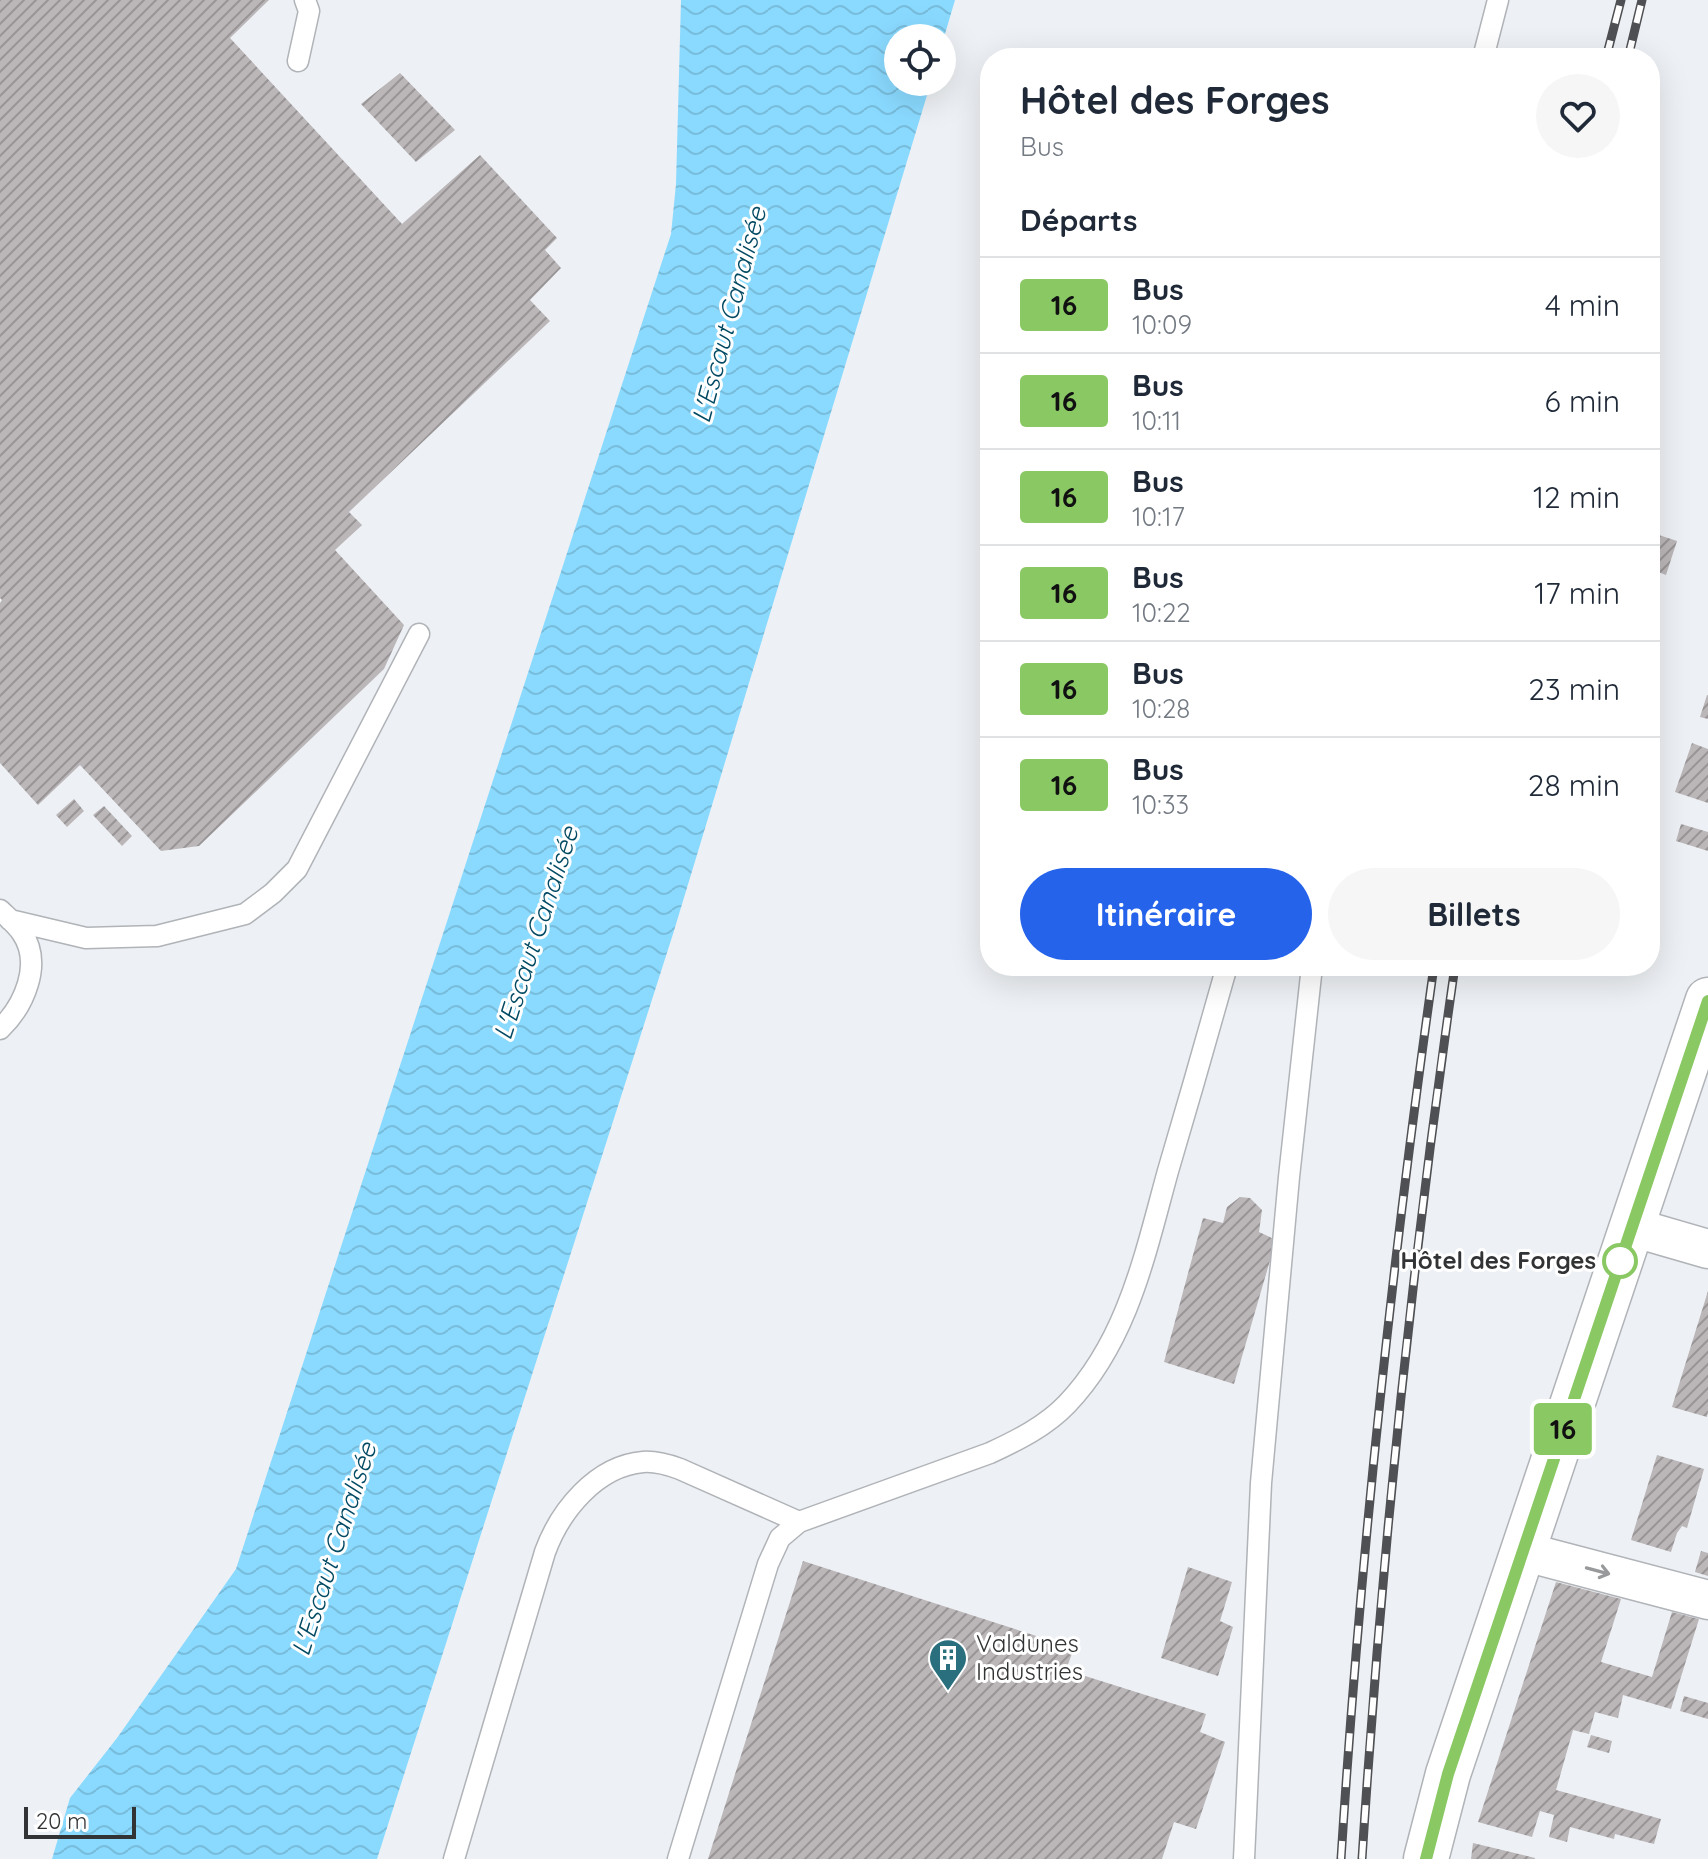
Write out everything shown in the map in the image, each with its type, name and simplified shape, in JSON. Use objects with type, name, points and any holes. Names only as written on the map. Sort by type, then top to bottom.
[{"type":"street","points":[[1426,1859],[1448,1774],[1708,1000]]},
{"type":"street","points":[[1632,1227],[1708,1249]]},
{"type":"street","points":[[1522,1551],[1708,1600]]},
{"type":"lane","points":[[298,61],[309,11],[305,0]]},
{"type":"lane","points":[[1486,48],[1498,0]]},
{"type":"lane","points":[[5,915],[86,938],[157,936],[245,914],[273,893],[297,869],[419,634]]},
{"type":"lane","points":[[0,1029],[17,1011],[29,981],[28,947],[22,933],[5,915]]},
{"type":"lane","points":[[678,1859],[773,1550],[780,1538],[799,1522],[990,1453],[1021,1438],[1067,1405],[1113,1341],[1132,1299],[1224,976]]},
{"type":"lane","points":[[1244,1859],[1261,1483],[1311,976]]},
{"type":"lane","points":[[454,1859],[545,1552],[561,1517],[586,1489],[622,1468],[642,1462],[660,1463],[799,1522]]},
{"type":"water","name":"L'Escaut Canalisée","points":[[681,0],[955,0],[948,24],[884,24],[884,96],[927,96],[673,934],[377,1859],[52,1859],[70,1798],[117,1738],[236,1569],[671,234],[676,184]]},
{"type":"building","points":[[0,0],[269,0],[230,38],[402,224],[480,155],[557,238],[545,250],[561,268],[530,300],[550,321],[349,512],[362,525],[335,550],[404,625],[384,669],[199,846],[161,851],[80,765],[38,805],[0,763]]},
{"type":"building","points":[[400,73],[455,130],[416,162],[361,104]]},
{"type":"building","points":[[1660,535],[1677,541],[1666,575],[1660,573]]},
{"type":"building","points":[[1708,695],[1708,719],[1700,717]]},
{"type":"building","points":[[1692,743],[1708,749],[1708,803],[1675,792]]},
{"type":"building","points":[[74,799],[84,811],[67,827],[56,815]]},
{"type":"building","points":[[104,806],[132,836],[122,846],[93,815]]},
{"type":"building","points":[[1681,824],[1708,832],[1708,851],[1676,841]]},
{"type":"building","points":[[1240,1197],[1250,1198],[1262,1210],[1259,1232],[1276,1240],[1234,1384],[1164,1362],[1203,1218],[1223,1223],[1227,1207]]},
{"type":"building","points":[[1708,1291],[1708,1412],[1707,1417],[1672,1407]]},
{"type":"building","points":[[1657,1455],[1704,1469],[1687,1528],[1682,1526],[1677,1533],[1671,1552],[1631,1540]]},
{"type":"building","points":[[1701,1551],[1708,1553],[1708,1576],[1695,1572]]},
{"type":"building","name":"Valdunes Industries","points":[[803,1561],[1074,1648],[1066,1670],[1206,1714],[1200,1732],[1225,1742],[1196,1829],[1174,1822],[1162,1859],[708,1859]]},
{"type":"building","points":[[1188,1567],[1232,1582],[1220,1621],[1233,1627],[1218,1676],[1161,1658]]},
{"type":"building","points":[[1556,1582],[1621,1599],[1601,1662],[1652,1677],[1672,1612],[1699,1619],[1671,1709],[1623,1695],[1618,1718],[1595,1712],[1589,1734],[1573,1730],[1556,1790],[1661,1819],[1654,1844],[1615,1834],[1614,1839],[1570,1827],[1567,1842],[1549,1837],[1554,1815],[1540,1811],[1532,1837],[1478,1822]]},
{"type":"building","points":[[1684,1696],[1708,1703],[1708,1719],[1680,1711]]},
{"type":"building","points":[[1591,1735],[1612,1741],[1609,1753],[1587,1747]]},
{"type":"building","points":[[1473,1843],[1535,1858],[1535,1859],[1471,1859]]},
{"type":"railway","points":[[1609,48],[1621,0]]},
{"type":"railway","points":[[1630,48],[1642,0]]},
{"type":"railway","points":[[1341,1859],[1379,1411],[1404,1188],[1433,976]]},
{"type":"railway","points":[[1362,1859],[1378,1635],[1400,1411],[1425,1188],[1454,976]]},
{"type":"bus line","name":"16","points":[[1426,1859],[1448,1774],[1708,1001]]},
{"type":"place","name":"Hôtel des Forges","points":[[1620,1261]]},
{"type":"place","name":"Valdunes Industries","points":[[948,1692]]}]
